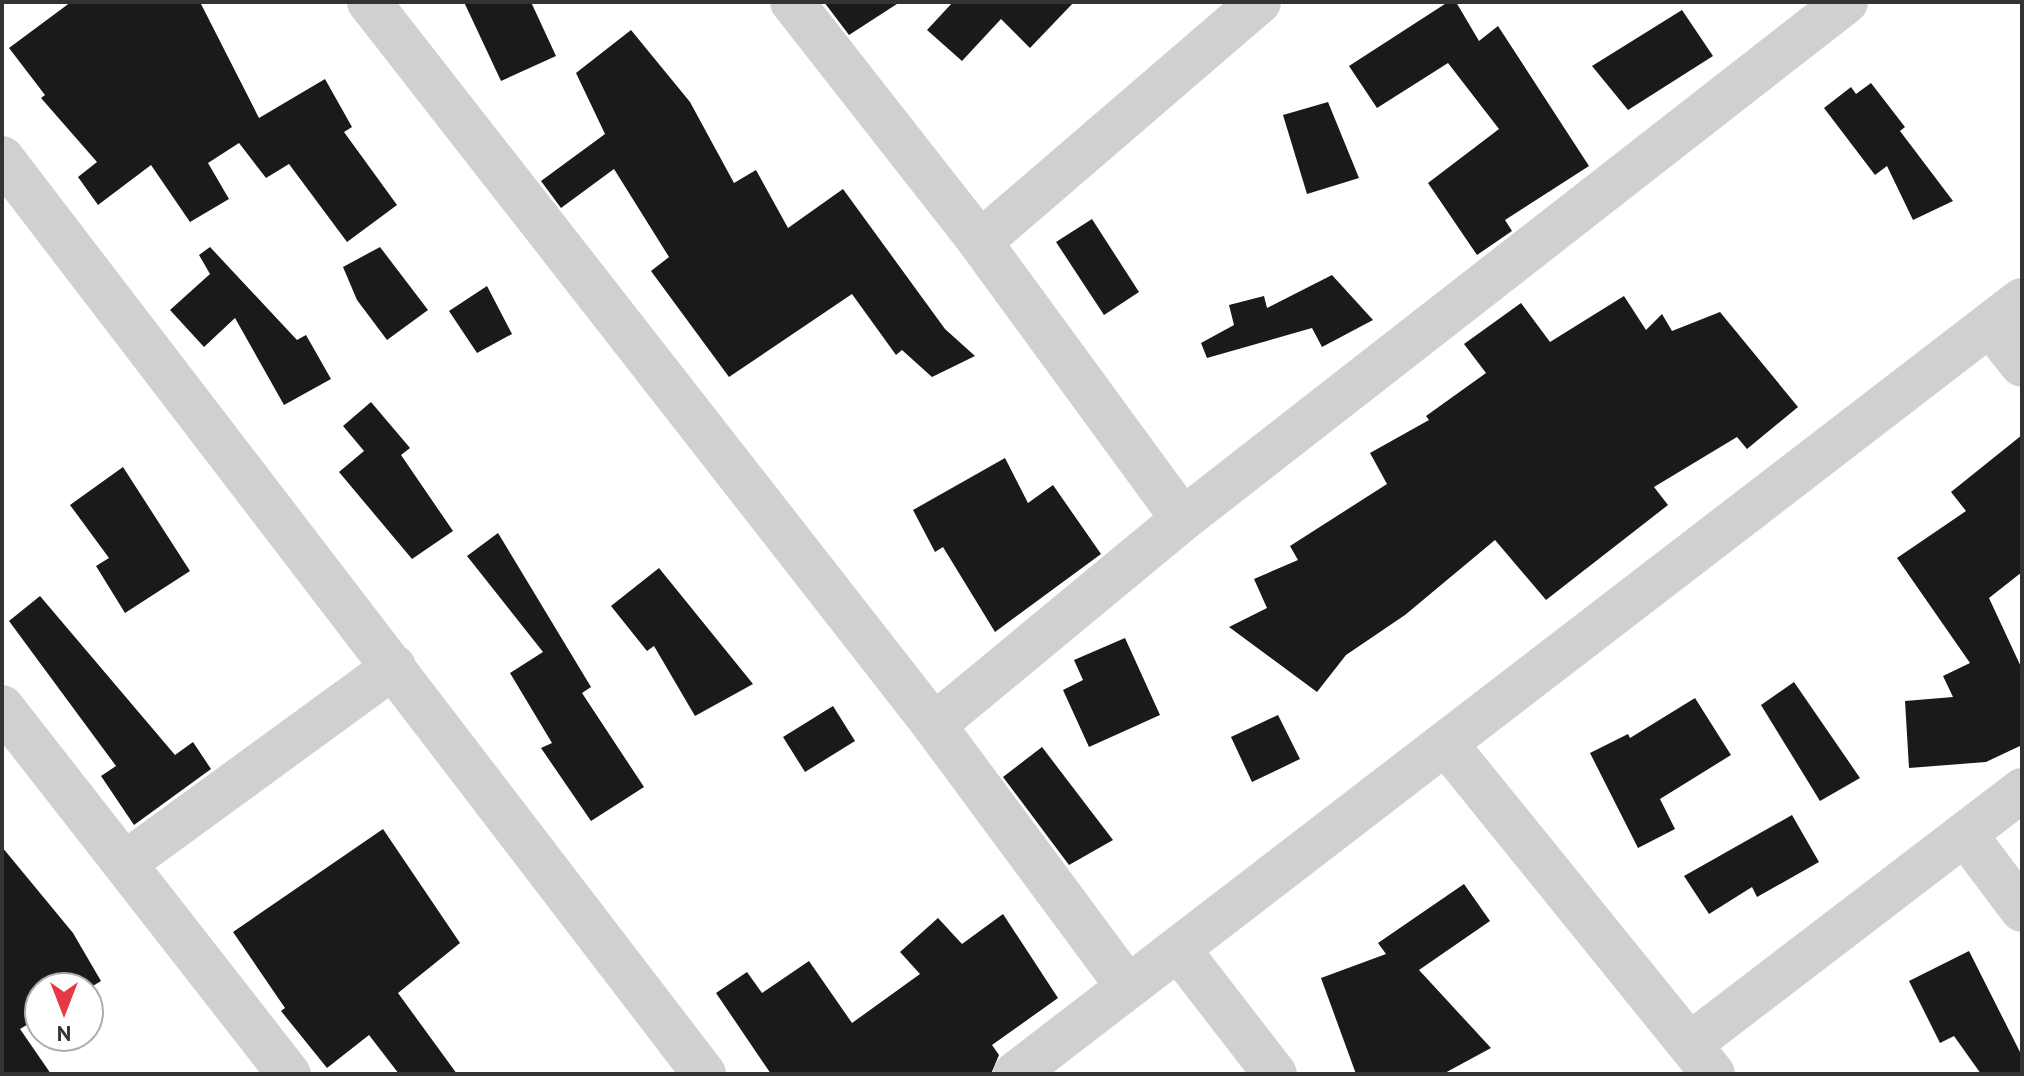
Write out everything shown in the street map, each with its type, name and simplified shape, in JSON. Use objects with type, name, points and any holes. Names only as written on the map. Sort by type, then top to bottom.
[{"type":"street","points":[[369,2],[934,725],[1127,986]]},
{"type":"street","points":[[792,2],[980,242],[1183,519]]},
{"type":"street","points":[[980,242],[1259,2]]},
{"type":"street","points":[[934,725],[1183,519],[1846,2]]},
{"type":"street","points":[[2,158],[704,1074]]},
{"type":"street","points":[[1015,1074],[2006,312],[2022,365]]},
{"type":"street","points":[[125,863],[394,667]]},
{"type":"street","points":[[2,707],[289,1074]]},
{"type":"street","points":[[1446,744],[1702,1059],[1965,834],[2022,790]]},
{"type":"street","points":[[1965,834],[2022,910]]},
{"type":"street","points":[[1179,950],[1275,1074]]},
{"type":"building","points":[[71,2],[200,2],[259,118],[325,79],[352,127],[344,132],[397,205],[347,242],[289,164],[266,178],[239,143],[208,163],[229,199],[190,222],[151,165],[98,205],[78,177],[97,162],[41,98],[45,95],[9,48]]},
{"type":"building","points":[[464,2],[531,2],[556,56],[501,81]]},
{"type":"building","points":[[824,2],[900,2],[849,35]]},
{"type":"building","points":[[953,2],[1074,2],[1030,48],[1001,19],[962,61],[927,30]]},
{"type":"building","points":[[1448,2],[1456,2],[1479,41],[1498,26],[1589,166],[1505,220],[1512,231],[1477,255],[1428,183],[1499,129],[1448,63],[1377,108],[1349,66]]},
{"type":"building","points":[[1682,10],[1713,56],[1628,110],[1592,66]]},
{"type":"building","points":[[631,30],[690,102],[734,183],[756,170],[788,228],[843,189],[945,329],[975,356],[932,377],[902,350],[896,355],[852,294],[729,377],[651,271],[669,257],[614,169],[561,208],[541,181],[605,134],[576,73]]},
{"type":"building","points":[[1871,83],[1905,127],[1900,131],[1953,201],[1913,220],[1887,166],[1875,175],[1824,108],[1851,87],[1856,94]]},
{"type":"building","points":[[1328,102],[1359,178],[1307,194],[1283,115]]},
{"type":"building","points":[[1092,219],[1139,292],[1104,315],[1056,242]]},
{"type":"building","points":[[210,247],[297,340],[306,335],[331,379],[284,405],[235,318],[204,347],[170,310],[210,274],[199,255]]},
{"type":"building","points":[[380,247],[428,310],[387,340],[357,300],[343,267]]},
{"type":"building","points":[[1332,275],[1373,320],[1322,347],[1312,328],[1207,358],[1201,343],[1234,325],[1229,305],[1264,296],[1267,308]]},
{"type":"building","points":[[487,286],[512,334],[477,353],[449,311]]},
{"type":"building","points":[[1624,296],[1646,330],[1662,314],[1672,331],[1720,312],[1798,407],[1747,449],[1737,437],[1654,487],[1668,505],[1546,600],[1495,540],[1405,615],[1346,655],[1317,692],[1229,627],[1267,608],[1254,579],[1298,560],[1290,546],[1387,484],[1370,453],[1429,420],[1426,416],[1486,373],[1464,344],[1521,303],[1550,342]]},
{"type":"building","points":[[371,402],[410,448],[401,455],[453,531],[412,559],[339,472],[364,451],[343,426]]},
{"type":"building","points":[[2022,435],[2022,572],[1989,598],[2022,669],[2022,745],[1986,762],[1909,768],[1905,701],[1953,697],[1943,676],[1970,663],[1897,558],[1966,511],[1951,492]]},
{"type":"building","points":[[1005,458],[1028,503],[1053,485],[1101,554],[995,632],[943,547],[935,552],[913,510]]},
{"type":"building","points":[[123,467],[190,571],[125,613],[96,566],[109,558],[70,505]]},
{"type":"building","points":[[498,533],[591,687],[582,693],[644,787],[591,821],[541,748],[552,743],[510,673],[543,652],[467,556]]},
{"type":"building","points":[[659,568],[753,684],[695,716],[654,646],[647,651],[611,606]]},
{"type":"building","points":[[40,596],[175,755],[193,742],[211,769],[134,825],[101,776],[116,766],[9,621]]},
{"type":"building","points":[[1125,638],[1160,715],[1089,747],[1063,690],[1083,680],[1074,660]]},
{"type":"building","points":[[1794,682],[1860,778],[1820,801],[1761,705]]},
{"type":"building","points":[[1695,698],[1731,755],[1660,799],[1675,829],[1638,848],[1590,753],[1628,734],[1630,738]]},
{"type":"building","points":[[833,706],[855,741],[805,772],[783,737]]},
{"type":"building","points":[[1278,715],[1300,759],[1252,782],[1231,737]]},
{"type":"building","points":[[1042,747],[1113,840],[1069,865],[1003,777]]},
{"type":"building","points":[[1792,815],[1819,862],[1757,897],[1752,887],[1709,914],[1684,876]]},
{"type":"building","points":[[383,829],[460,943],[398,993],[457,1074],[399,1074],[369,1035],[327,1068],[281,1011],[285,1008],[233,932]]},
{"type":"building","points":[[2,847],[73,933],[96,972],[24,972],[24,1027],[20,1029],[24,1035],[24,1052],[36,1052],[51,1074],[2,1074]]},
{"type":"building","points":[[1464,884],[1490,921],[1419,970],[1491,1048],[1443,1074],[1356,1074],[1321,978],[1386,954],[1378,943]]},
{"type":"building","points":[[1003,914],[1058,998],[992,1045],[999,1055],[991,1074],[771,1074],[716,993],[747,972],[762,993],[809,961],[852,1023],[920,974],[900,952],[938,918],[962,944]]},
{"type":"building","points":[[1969,951],[2022,1056],[2022,1074],[1981,1074],[1954,1036],[1940,1043],[1909,981]]}]
